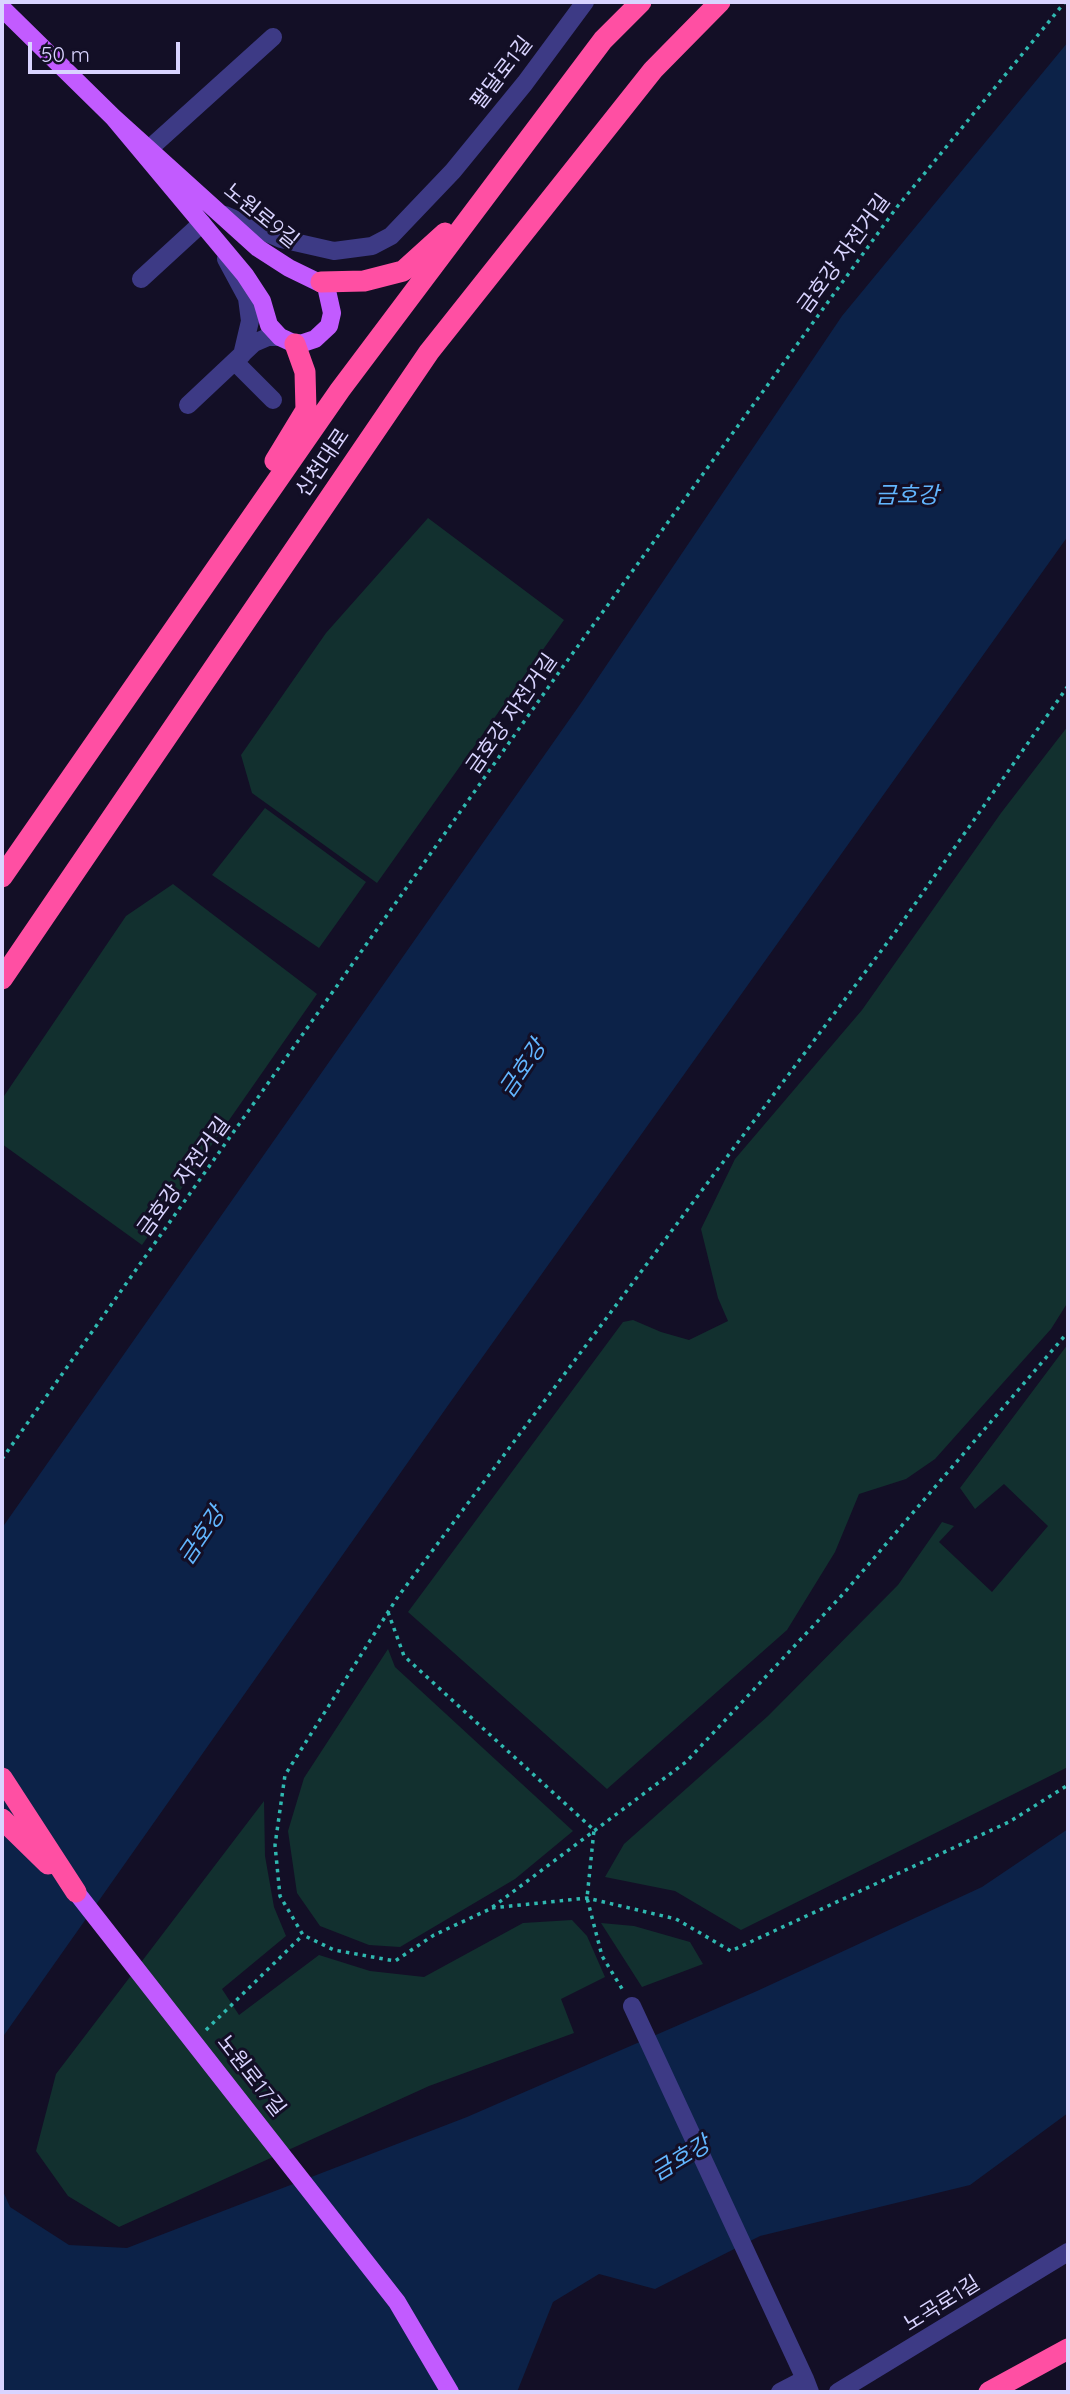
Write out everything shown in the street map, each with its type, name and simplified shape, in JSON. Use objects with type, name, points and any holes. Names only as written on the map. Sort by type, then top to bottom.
[{"type":"highway","points":[[324,284],[364,281],[403,271],[440,240],[573,65],[640,2]]},
{"type":"highway","name":"신천대로","points":[[2,877],[340,390],[603,40],[640,2]]},
{"type":"highway","name":"신천대로","points":[[2,979],[429,352],[653,71],[720,2]]},
{"type":"highway","points":[[144,673],[306,410],[305,372],[287,340]]},
{"type":"highway","points":[[2,1778],[76,1892]]},
{"type":"highway","points":[[2,1819],[76,1892]]},
{"type":"highway","points":[[989,2392],[1068,2349]]},
{"type":"main road","name":"노원로9길","points":[[2,8],[113,117],[258,248],[289,268],[324,284]]},
{"type":"main road","name":"노원로9길","points":[[113,117],[216,240],[256,292],[269,325],[287,340]]},
{"type":"main road","points":[[287,340],[315,339],[329,326],[332,313],[324,284]]},
{"type":"main road","name":"노원로17길","points":[[2,1798],[397,2302],[450,2392]]},
{"type":"street","name":"팔달로1길","points":[[217,211],[281,239],[334,251],[372,246],[391,236],[453,170],[525,83],[584,2]]},
{"type":"street","points":[[149,149],[273,37]]},
{"type":"street","points":[[141,279],[202,223]]},
{"type":"street","points":[[216,240],[247,298],[250,321],[238,358]]},
{"type":"street","points":[[188,404],[254,344],[268,337],[287,340]]},
{"type":"street","points":[[238,358],[273,400]]},
{"type":"street","points":[[632,2006],[807,2386],[780,2392]]},
{"type":"street","name":"노곡로1길","points":[[838,2392],[1068,2252]]},
{"type":"path","name":"금호강 자전거길","points":[[2,1459],[728,439],[897,207],[1065,2]]},
{"type":"path","points":[[1068,686],[896,931],[388,1612],[285,1775],[275,1845],[280,1896],[303,1935],[334,1950],[395,1961],[434,1935],[489,1909],[686,1762],[844,1593],[1068,1332]]},
{"type":"path","points":[[388,1612],[404,1656],[594,1830]]},
{"type":"path","points":[[489,1909],[587,1898],[676,1919],[731,1951],[1009,1822],[1068,1785]]},
{"type":"path","points":[[594,1830],[587,1898],[602,1956],[632,2006]]},
{"type":"path","points":[[195,2041],[303,1935]]},
{"type":"green space","points":[[428,518],[564,620],[377,883],[252,793],[241,755],[326,633]]},
{"type":"green space","points":[[1068,726],[1068,1302],[1051,1329],[935,1459],[906,1479],[859,1494],[835,1552],[787,1630],[607,1789],[408,1612],[623,1322],[633,1320],[689,1340],[728,1321],[718,1298],[701,1229],[735,1159],[862,1010],[1001,813]]},
{"type":"green space","points":[[265,808],[366,882],[319,948],[212,875]]},
{"type":"green space","points":[[173,884],[317,994],[142,1245],[2,1144],[2,1099],[126,916]]},
{"type":"green space","points":[[1068,1344],[1068,1767],[741,1930],[675,1891],[605,1877],[624,1844],[768,1716],[898,1585],[942,1522],[954,1526],[939,1542],[992,1592],[1048,1526],[1004,1484],[975,1509],[960,1488]]},
{"type":"green space","points":[[388,1649],[395,1667],[573,1831],[515,1879],[400,1947],[369,1945],[320,1926],[297,1893],[288,1831],[304,1778]]},
{"type":"green space","points":[[264,1801],[265,1856],[274,1907],[286,1936],[222,1989],[239,2015],[319,1955],[370,1971],[424,1977],[523,1923],[572,1920],[587,1936],[605,1977],[561,1999],[574,2033],[429,2086],[119,2227],[68,2196],[36,2151],[56,2074]]},
{"type":"green space","points":[[601,1923],[634,1926],[690,1942],[703,1964],[642,1987]]},
{"type":"water","name":"금호강","points":[[1068,42],[1068,536],[449,1404],[2,2038],[2,1528],[581,703],[842,316]]},
{"type":"water","name":"금호강","points":[[1068,1829],[1068,2113],[970,2185],[760,2236],[655,2289],[599,2274],[553,2302],[517,2392],[2,2392],[2,2189],[10,2207],[69,2245],[127,2248],[467,2117],[757,1991],[982,1887]]}]
